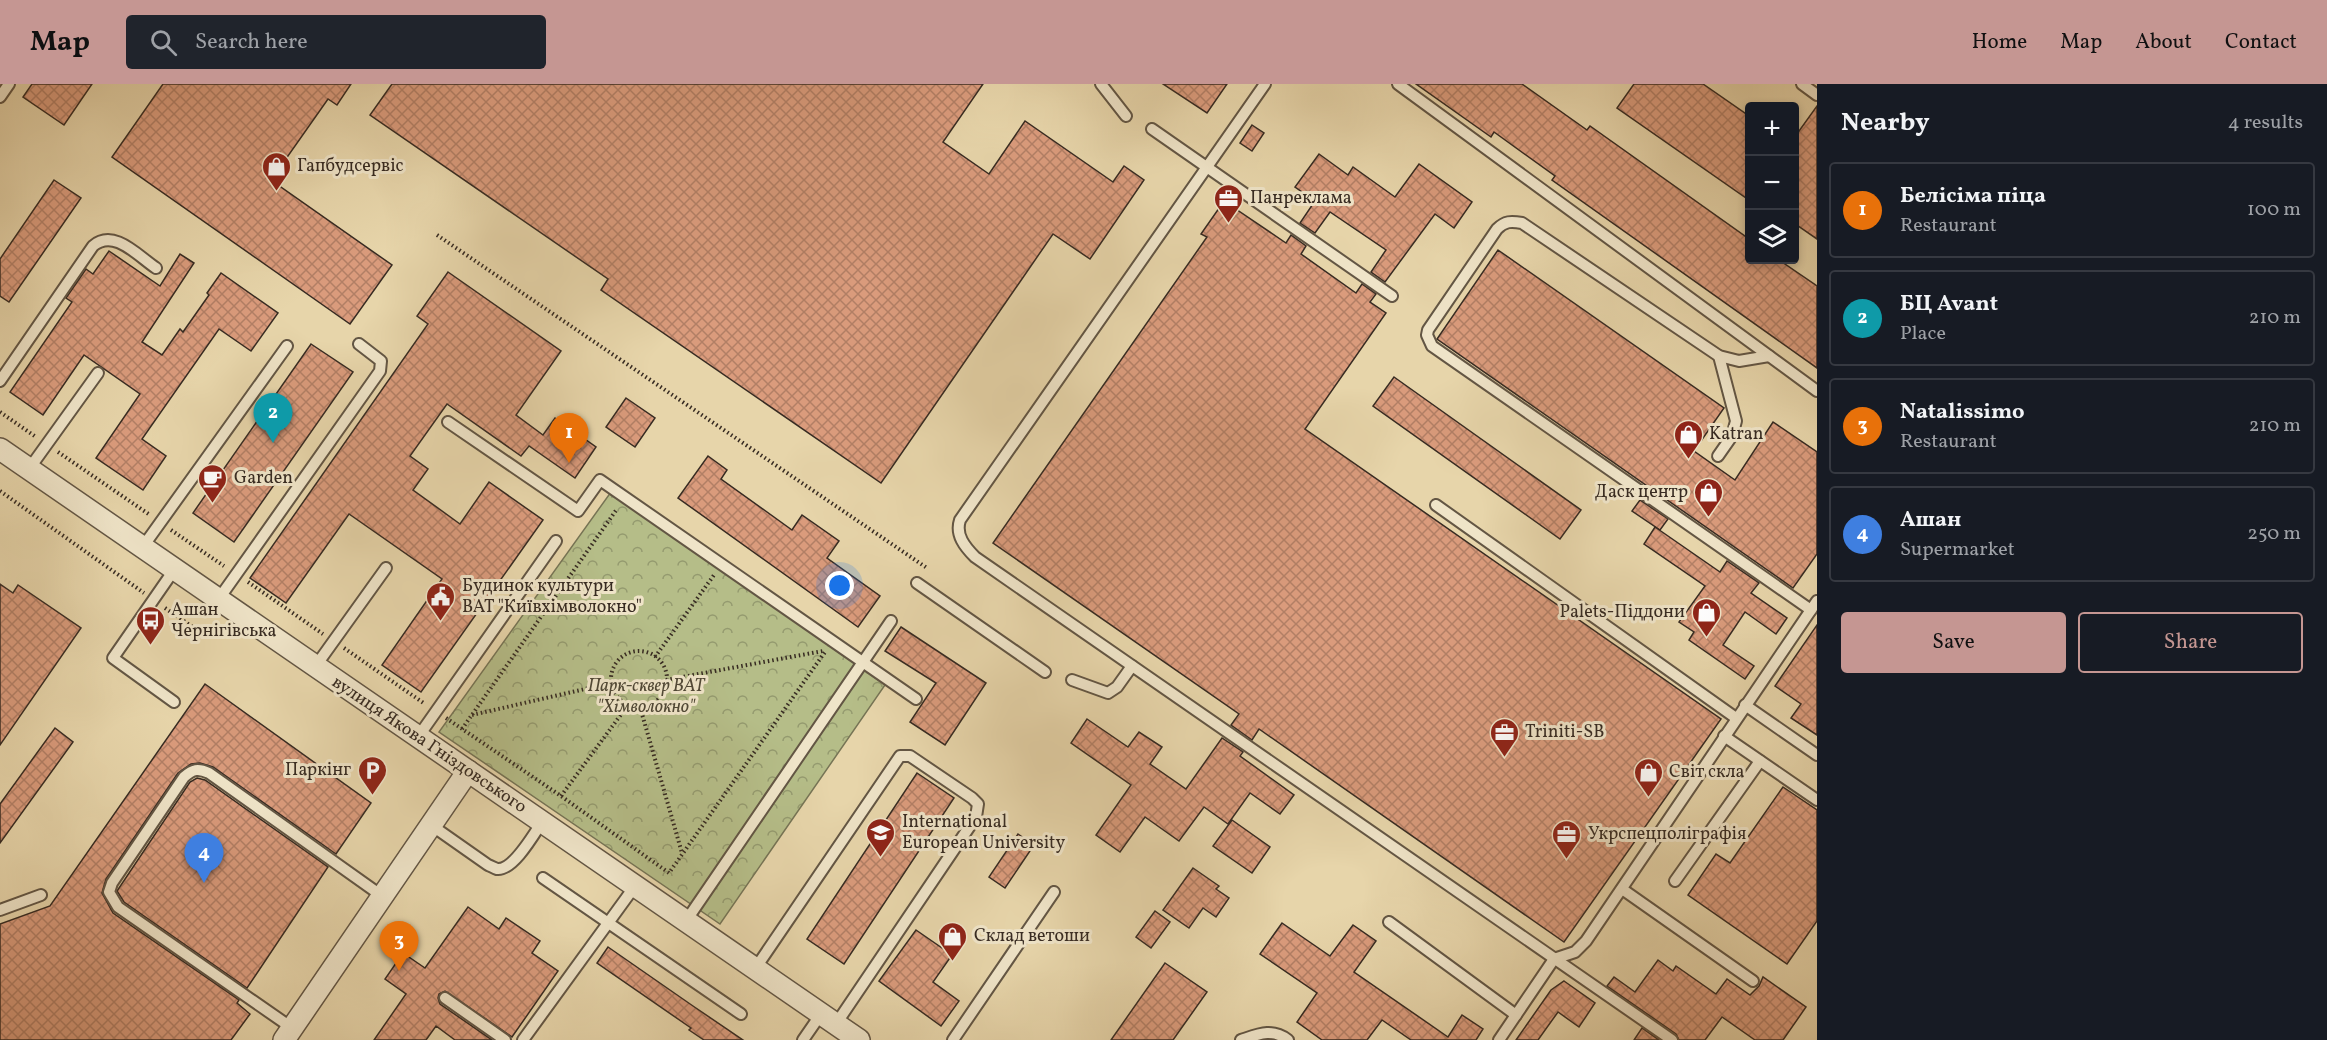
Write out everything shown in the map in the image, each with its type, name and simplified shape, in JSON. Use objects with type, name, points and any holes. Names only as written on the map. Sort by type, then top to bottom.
[{"type":"street","name":"вулиця Якова Гніздовського","points":[[0,449],[859,1040]]},
{"type":"street","points":[[288,1034],[468,771]]},
{"type":"lane","points":[[0,97],[9,84]]},
{"type":"lane","points":[[1101,84],[1126,116]]},
{"type":"lane","points":[[1265,84],[1090,331],[958,525],[961,539],[975,557],[1672,1040]]},
{"type":"lane","points":[[1398,84],[1817,391]]},
{"type":"lane","points":[[1802,84],[1817,95]]},
{"type":"lane","points":[[1152,129],[1392,296]]},
{"type":"lane","points":[[1499,1040],[1554,959],[1568,955],[1581,947],[1814,605],[1432,346],[1427,335],[1428,330],[1497,229],[1511,221],[1522,223],[1719,357],[1739,361],[1769,356]]},
{"type":"lane","points":[[0,381],[93,246],[100,240],[116,240],[156,268]]},
{"type":"lane","points":[[218,600],[380,370],[381,361],[359,344]]},
{"type":"lane","points":[[142,548],[287,346]]},
{"type":"lane","points":[[1718,456],[1732,436],[1736,421],[1719,357]]},
{"type":"lane","points":[[29,469],[98,373]]},
{"type":"lane","points":[[448,422],[578,510],[600,480],[916,699]]},
{"type":"lane","points":[[1436,505],[1737,718]]},
{"type":"lane","points":[[418,737],[556,541]]},
{"type":"lane","points":[[315,667],[386,568]]},
{"type":"lane","points":[[174,570],[113,658],[174,702]]},
{"type":"lane","points":[[917,583],[1044,672]]},
{"type":"lane","points":[[686,921],[891,621]]},
{"type":"lane","points":[[1072,680],[1108,693],[1118,687],[1132,666]]},
{"type":"lane","points":[[1745,705],[1817,755]]},
{"type":"lane","points":[[1724,736],[1817,800]]},
{"type":"lane","points":[[755,969],[900,756],[910,756],[978,804],[976,817],[829,1019],[803,1040]]},
{"type":"lane","points":[[1675,881],[1760,761]]},
{"type":"lane","points":[[288,1034],[112,901],[109,892],[112,883],[184,777],[190,771],[200,769],[208,773],[382,897]]},
{"type":"lane","points":[[431,825],[488,865],[498,869],[507,867],[515,860],[542,822]]},
{"type":"lane","points":[[543,878],[741,1014]]},
{"type":"lane","points":[[523,1040],[635,886]]},
{"type":"lane","points":[[1622,889],[1753,981]]},
{"type":"lane","points":[[952,1040],[1054,892]]},
{"type":"lane","points":[[0,910],[41,895]]},
{"type":"lane","points":[[1389,922],[1516,1015]]},
{"type":"lane","points":[[445,998],[505,1040]]},
{"type":"lane","points":[[1241,1040],[1269,1032],[1277,1033],[1288,1040]]},
{"type":"path","points":[[436,235],[927,568]]},
{"type":"path","points":[[0,491],[197,630]]},
{"type":"path","points":[[462,729],[618,508],[627,515]]},
{"type":"path","points":[[655,657],[714,574],[724,580]]},
{"type":"path","points":[[817,644],[826,650]]},
{"type":"path","points":[[666,680],[826,650]]},
{"type":"path","points":[[669,873],[826,650]]},
{"type":"path","points":[[638,652],[655,657],[661,663],[666,680],[661,696],[655,702],[640,707],[628,705],[620,700],[611,683],[611,674],[615,665],[629,653],[638,652]]},
{"type":"path","points":[[472,715],[611,683]]},
{"type":"path","points":[[561,796],[628,705]]},
{"type":"path","points":[[640,707],[683,854]]},
{"type":"green space","name":"Парк-сквер ВАТ \"Хімволокно\"","points":[[611,492],[885,685],[720,924],[439,732]]},
{"type":"building","points":[[32,84],[92,84],[64,125],[23,97]]},
{"type":"building","points":[[163,84],[351,84],[337,105],[328,99],[271,180],[392,265],[350,324],[112,157]]},
{"type":"building","points":[[392,84],[983,84],[943,142],[989,174],[1025,121],[1113,182],[1124,166],[1144,180],[1090,259],[1053,234],[881,483],[601,290],[608,279],[370,115]]},
{"type":"building","points":[[1163,84],[1227,84],[1207,113]]},
{"type":"building","points":[[1416,84],[1522,84],[1587,130],[1590,126],[1745,236],[1745,264],[1785,264],[1817,286],[1817,368],[1552,180],[1555,176],[1494,132],[1491,137]]},
{"type":"building","points":[[1634,84],[1703,84],[1745,113],[1745,197],[1617,108]]},
{"type":"building","points":[[1817,106],[1817,239],[1799,226],[1799,131]]},
{"type":"building","points":[[1252,125],[1264,133],[1252,151],[1240,143]]},
{"type":"building","points":[[1319,154],[1348,175],[1353,167],[1395,197],[1419,164],[1472,202],[1454,228],[1435,214],[1385,282],[1371,272],[1386,250],[1330,212],[1315,233],[1300,223],[1315,201],[1295,187]]},
{"type":"building","points":[[54,180],[81,198],[9,302],[0,296],[0,259]]},
{"type":"building","points":[[1224,201],[1286,243],[1291,235],[1306,246],[1301,254],[1356,293],[1362,284],[1376,294],[1370,302],[1386,313],[1305,429],[1721,719],[1564,942],[1259,729],[1252,740],[1231,725],[1239,714],[993,543],[1207,237],[1201,234]]},
{"type":"building","points":[[1498,250],[1724,408],[1694,451],[1735,480],[1773,422],[1817,452],[1817,554],[1793,588],[1437,339]]},
{"type":"building","points":[[109,251],[160,286],[180,254],[194,263],[142,342],[162,355],[180,329],[183,332],[209,295],[207,293],[221,273],[278,313],[251,351],[219,329],[142,439],[166,456],[143,490],[96,458],[140,394],[84,355],[43,415],[10,392],[72,302],[66,298],[86,269],[93,274]]},
{"type":"building","points":[[448,272],[561,351],[516,415],[543,435],[555,418],[596,447],[575,478],[529,446],[521,456],[447,404],[410,456],[428,469],[413,490],[460,524],[489,482],[543,520],[421,692],[382,665],[442,579],[349,514],[286,603],[250,578],[428,324],[417,316]]},
{"type":"building","points":[[311,344],[353,372],[234,542],[193,513]]},
{"type":"building","points":[[1394,377],[1581,510],[1560,539],[1373,406]]},
{"type":"building","points":[[626,398],[655,418],[635,447],[606,427]]},
{"type":"building","points":[[708,456],[727,470],[721,479],[792,530],[802,515],[839,541],[827,558],[880,596],[858,627],[678,498]]},
{"type":"building","points":[[1640,500],[1668,519],[1660,530],[1632,511]]},
{"type":"building","points":[[1655,527],[1720,572],[1727,561],[1759,583],[1751,593],[1787,618],[1776,634],[1745,612],[1723,645],[1754,666],[1745,679],[1689,640],[1694,632],[1679,622],[1705,586],[1644,544]]},
{"type":"building","points":[[0,584],[13,593],[18,585],[81,628],[0,745]]},
{"type":"building","points":[[1817,625],[1817,735],[1791,718],[1801,704],[1775,686]]},
{"type":"building","points":[[901,627],[986,683],[945,745],[910,722],[936,683],[885,651]]},
{"type":"building","points":[[205,684],[371,803],[336,854],[213,767],[200,763],[191,764],[178,773],[106,879],[102,893],[113,913],[239,1000],[237,1003],[250,1014],[231,1040],[0,1040],[0,924],[50,906]]},
{"type":"building","points":[[1087,719],[1128,747],[1139,732],[1162,747],[1150,764],[1186,789],[1222,738],[1243,752],[1240,756],[1294,795],[1280,814],[1250,793],[1228,824],[1204,807],[1179,841],[1145,817],[1120,852],[1096,835],[1131,785],[1071,743]]},
{"type":"building","points":[[55,728],[73,742],[0,843],[0,804]]},
{"type":"building","points":[[917,773],[954,798],[844,964],[807,939]]},
{"type":"building","points":[[197,778],[205,780],[328,867],[247,988],[124,902],[117,891],[190,782]]},
{"type":"building","points":[[1783,787],[1817,810],[1817,921],[1787,964],[1688,895],[1716,854],[1730,863]]},
{"type":"building","points":[[1232,820],[1270,847],[1252,873],[1213,846]]},
{"type":"building","points":[[1018,834],[1034,845],[1005,888],[989,877]]},
{"type":"building","points":[[1193,868],[1219,886],[1216,889],[1229,898],[1216,917],[1203,908],[1189,928],[1163,910]]},
{"type":"building","points":[[468,907],[499,929],[506,918],[540,941],[532,953],[558,971],[512,1037],[445,991],[439,994],[440,1004],[492,1040],[455,1040],[436,1026],[426,1040],[374,1040],[406,994],[385,979],[403,953],[425,968]]},
{"type":"building","points":[[1155,911],[1170,922],[1151,948],[1136,937]]},
{"type":"building","points":[[1282,923],[1330,956],[1353,925],[1376,941],[1354,972],[1448,1037],[1462,1015],[1483,1029],[1476,1040],[1411,1040],[1382,1020],[1367,1040],[1322,1040],[1297,1022],[1317,993],[1260,954]]},
{"type":"building","points":[[916,930],[952,955],[933,982],[959,1001],[941,1026],[879,981]]},
{"type":"building","points":[[608,947],[743,1040],[704,1040],[689,1030],[691,1028],[597,963]]},
{"type":"building","points":[[1658,960],[1673,971],[1676,966],[1716,994],[1727,979],[1750,995],[1759,986],[1763,977],[1806,1007],[1783,1040],[1755,1040],[1722,1017],[1705,1040],[1679,1040],[1676,1034],[1607,986],[1614,977],[1635,992]]},
{"type":"building","points":[[1165,963],[1207,992],[1173,1040],[1111,1040]]},
{"type":"building","points":[[1564,981],[1595,1003],[1579,1027],[1558,1012],[1538,1040],[1516,1040],[1551,990]]},
{"type":"building","points":[[1642,1028],[1659,1040],[1634,1040]]},
{"type":"place","name":"Гапбудсервіс","points":[[276,192]]},
{"type":"place","name":"Панреклама","points":[[1229,224]]},
{"type":"place","name":"БЦ Avant","points":[[273,443]]},
{"type":"place","name":"Katran","points":[[1688,460]]},
{"type":"place","name":"Белісіма піца","points":[[569,463]]},
{"type":"place","name":"Garden","points":[[213,504]]},
{"type":"place","name":"Даск центр","points":[[1709,518]]},
{"type":"place","name":"Будинок культури ВАТ \"Київхімволокно\"","points":[[441,622]]},
{"type":"place","name":"Palets-Піддони","points":[[1706,638]]},
{"type":"place","name":"Ашан Чернігівська","points":[[150,646]]},
{"type":"place","name":"Triniti-SB","points":[[1504,758]]},
{"type":"place","name":"Паркінг","points":[[372,796]]},
{"type":"place","name":"Світ скла","points":[[1648,798]]},
{"type":"place","name":"International European University","points":[[881,858]]},
{"type":"place","name":"Укрспецполіграфія","points":[[1567,860]]},
{"type":"place","name":"Ашан","points":[[204,883]]},
{"type":"place","name":"Склад ветоши","points":[[953,962]]},
{"type":"place","name":"Natalissimo","points":[[399,971]]}]
